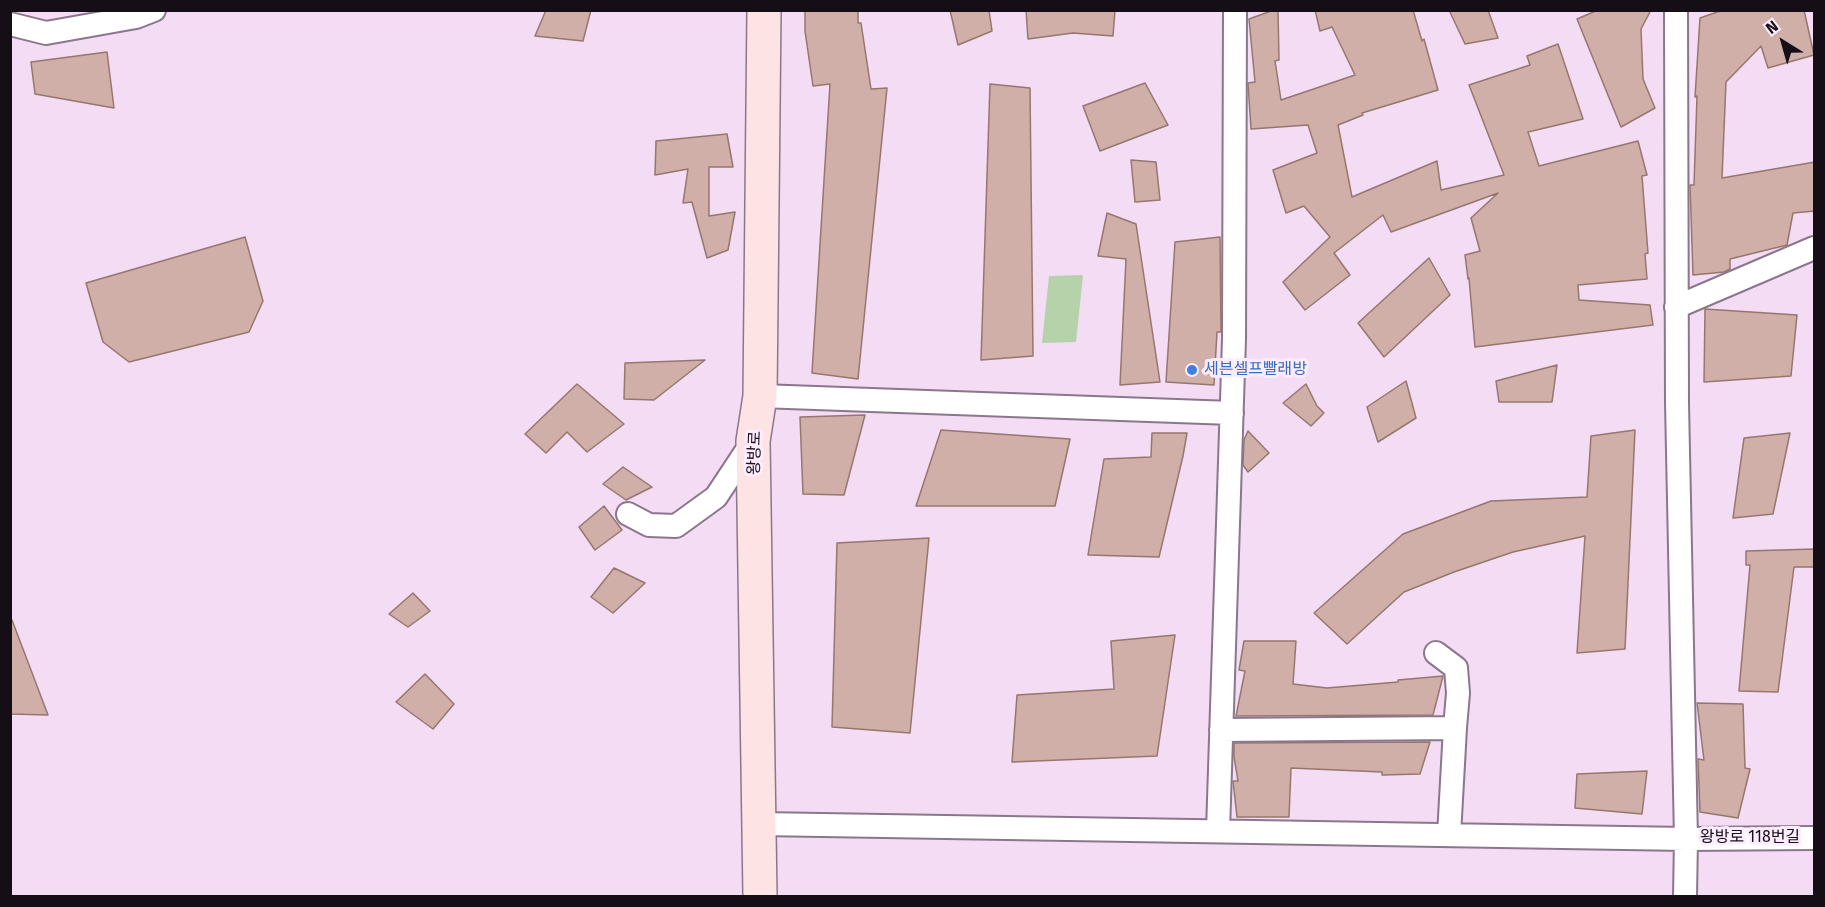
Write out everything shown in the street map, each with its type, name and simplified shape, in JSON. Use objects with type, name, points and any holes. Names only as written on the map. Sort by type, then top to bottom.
[{"type":"main road","name":"왕방로","points":[[760,897],[753,441],[760,396],[764,10]]},
{"type":"street","points":[[10,24],[46,33],[136,16],[154,10]]},
{"type":"street","points":[[1218,831],[1234,339],[1234,10]]},
{"type":"street","points":[[1676,10],[1676,307],[1686,839],[1685,897]]},
{"type":"street","points":[[1676,307],[1815,248]]},
{"type":"street","points":[[760,396],[1232,413]]},
{"type":"street","points":[[628,514],[649,525],[676,526],[716,497],[753,441]]},
{"type":"street","points":[[1436,652],[1456,668],[1458,693],[1449,835]]},
{"type":"street","points":[[1221,730],[1455,728]]},
{"type":"street","name":"왕방로 118번길","points":[[760,824],[1686,839],[1815,838]]},
{"type":"green space","points":[[1083,275],[1076,342],[1042,343],[1049,276]]},
{"type":"building","points":[[546,10],[591,10],[583,41],[535,36]]},
{"type":"building","points":[[805,10],[858,10],[858,23],[861,23],[871,89],[887,88],[858,379],[812,373],[830,84],[813,86],[805,31]]},
{"type":"building","points":[[950,10],[989,10],[992,31],[958,45]]},
{"type":"building","points":[[1026,10],[1115,10],[1113,36],[1073,33],[1028,39]]},
{"type":"building","points":[[1278,10],[1279,60],[1275,61],[1281,100],[1355,75],[1332,27],[1320,31],[1315,10],[1413,10],[1422,41],[1424,39],[1438,90],[1362,113],[1363,115],[1338,125],[1352,197],[1437,161],[1441,190],[1504,175],[1469,85],[1530,65],[1527,56],[1558,44],[1583,119],[1528,132],[1539,166],[1638,141],[1647,175],[1642,176],[1648,253],[1645,254],[1647,279],[1578,285],[1579,300],[1650,305],[1653,325],[1475,347],[1465,255],[1480,251],[1471,218],[1498,193],[1391,232],[1383,215],[1334,253],[1350,275],[1305,310],[1283,282],[1330,237],[1304,206],[1286,213],[1273,170],[1317,153],[1308,125],[1251,129],[1248,83],[1255,82],[1249,19]]},
{"type":"building","points":[[1449,10],[1488,10],[1498,38],[1465,44]]},
{"type":"building","points":[[1598,10],[1651,10],[1641,29],[1643,79],[1655,108],[1621,127],[1577,19]]},
{"type":"building","points":[[1723,10],[1804,10],[1814,55],[1768,68],[1761,46],[1726,82],[1722,178],[1815,162],[1815,211],[1793,213],[1787,245],[1730,259],[1730,269],[1724,272],[1693,275],[1690,185],[1694,185],[1697,96],[1695,97],[1700,18]]},
{"type":"building","points":[[107,52],[114,108],[35,94],[31,62]]},
{"type":"building","points":[[1145,83],[1168,125],[1100,151],[1083,106]]},
{"type":"building","points":[[990,84],[1030,88],[1033,356],[981,360]]},
{"type":"building","points":[[727,134],[733,167],[709,167],[709,216],[735,212],[728,250],[707,258],[692,202],[683,203],[688,169],[655,175],[656,141]]},
{"type":"building","points":[[1131,160],[1156,162],[1160,200],[1135,202]]},
{"type":"building","points":[[1107,213],[1136,224],[1160,382],[1120,385],[1126,259],[1098,256]]},
{"type":"building","points":[[245,237],[263,301],[249,332],[129,362],[103,342],[86,283]]},
{"type":"building","points":[[1220,237],[1221,332],[1217,332],[1214,385],[1166,382],[1175,242]]},
{"type":"building","points":[[1429,258],[1450,295],[1384,357],[1358,323]]},
{"type":"building","points":[[1705,309],[1797,315],[1791,376],[1704,382]]},
{"type":"building","points":[[705,360],[654,400],[624,399],[625,363]]},
{"type":"building","points":[[1557,365],[1552,402],[1499,402],[1496,381]]},
{"type":"building","points":[[1406,381],[1416,418],[1378,442],[1367,407]]},
{"type":"building","points":[[577,384],[624,424],[587,452],[567,432],[546,453],[525,434]]},
{"type":"building","points":[[1306,384],[1317,406],[1324,413],[1311,426],[1283,403]]},
{"type":"building","points":[[865,415],[844,495],[803,494],[800,417]]},
{"type":"building","points":[[941,430],[1070,439],[1055,506],[916,506]]},
{"type":"building","points":[[1635,430],[1625,649],[1577,653],[1585,536],[1513,552],[1404,592],[1347,644],[1314,613],[1403,534],[1491,501],[1587,497],[1591,436]]},
{"type":"building","points":[[1248,431],[1269,453],[1248,472],[1243,465],[1244,440]]},
{"type":"building","points":[[1152,433],[1187,433],[1159,557],[1088,555],[1104,459],[1151,457]]},
{"type":"building","points":[[1790,433],[1773,514],[1733,518],[1744,438]]},
{"type":"building","points":[[623,467],[652,487],[626,500],[603,484]]},
{"type":"building","points":[[604,506],[622,530],[595,550],[579,527]]},
{"type":"building","points":[[929,538],[910,733],[832,727],[837,543]]},
{"type":"building","points":[[1815,549],[1815,567],[1794,567],[1778,692],[1739,691],[1750,565],[1746,565],[1746,551]]},
{"type":"building","points":[[614,568],[645,583],[613,613],[591,597]]},
{"type":"building","points":[[413,593],[430,611],[408,627],[389,614]]},
{"type":"building","points":[[10,620],[12,620],[48,715],[10,714]]},
{"type":"building","points":[[1175,635],[1157,756],[1012,762],[1017,695],[1114,689],[1111,641]]},
{"type":"building","points":[[1244,641],[1296,641],[1293,684],[1327,688],[1443,676],[1433,715],[1236,716],[1245,671],[1239,670]]},
{"type":"building","points":[[425,674],[454,704],[433,729],[396,702]]},
{"type":"building","points":[[1697,703],[1743,704],[1745,768],[1750,769],[1738,818],[1700,812],[1698,759],[1704,760]]},
{"type":"building","points":[[1430,742],[1420,774],[1382,775],[1382,772],[1291,768],[1289,817],[1237,817],[1233,781],[1238,781],[1234,743]]},
{"type":"building","points":[[1647,771],[1642,814],[1575,808],[1577,774]]},
{"type":"place","name":"세븐셀프빨래방","points":[[1192,370]]}]
